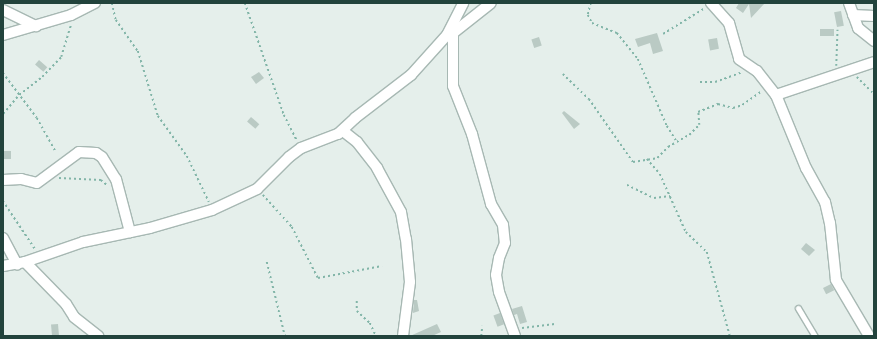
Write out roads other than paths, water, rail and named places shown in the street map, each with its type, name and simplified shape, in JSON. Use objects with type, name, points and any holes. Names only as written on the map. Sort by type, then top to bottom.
[{"type":"street","points":[[3,35],[71,15],[95,3]]},
{"type":"street","points":[[454,3],[458,14]]},
{"type":"street","points":[[463,3],[453,30],[453,86],[476,145],[491,204],[504,228],[505,243],[499,258],[496,275],[499,292],[513,333]]},
{"type":"street","points":[[3,266],[21,263],[83,242],[130,232],[212,210],[257,189],[288,157],[305,146],[331,138],[343,131],[411,75],[453,30],[491,3]]},
{"type":"street","points":[[712,3],[729,23],[738,58],[751,68],[774,92],[806,168],[825,202],[830,223],[836,280],[869,336]]},
{"type":"street","points":[[848,3],[860,31],[874,41]]},
{"type":"street","points":[[3,10],[36,26]]},
{"type":"street","points":[[853,15],[874,16]]},
{"type":"street","points":[[774,92],[827,79],[874,62]]},
{"type":"street","points":[[343,131],[357,142],[376,168],[401,212],[406,239],[410,282],[403,336]]},
{"type":"street","points":[[3,180],[21,179],[35,184],[47,177],[73,155],[83,151],[102,157],[119,188],[130,232]]},
{"type":"street","points":[[3,238],[21,263],[36,271],[74,316],[98,336]]},
{"type":"lane","points":[[798,308],[815,336]]}]
